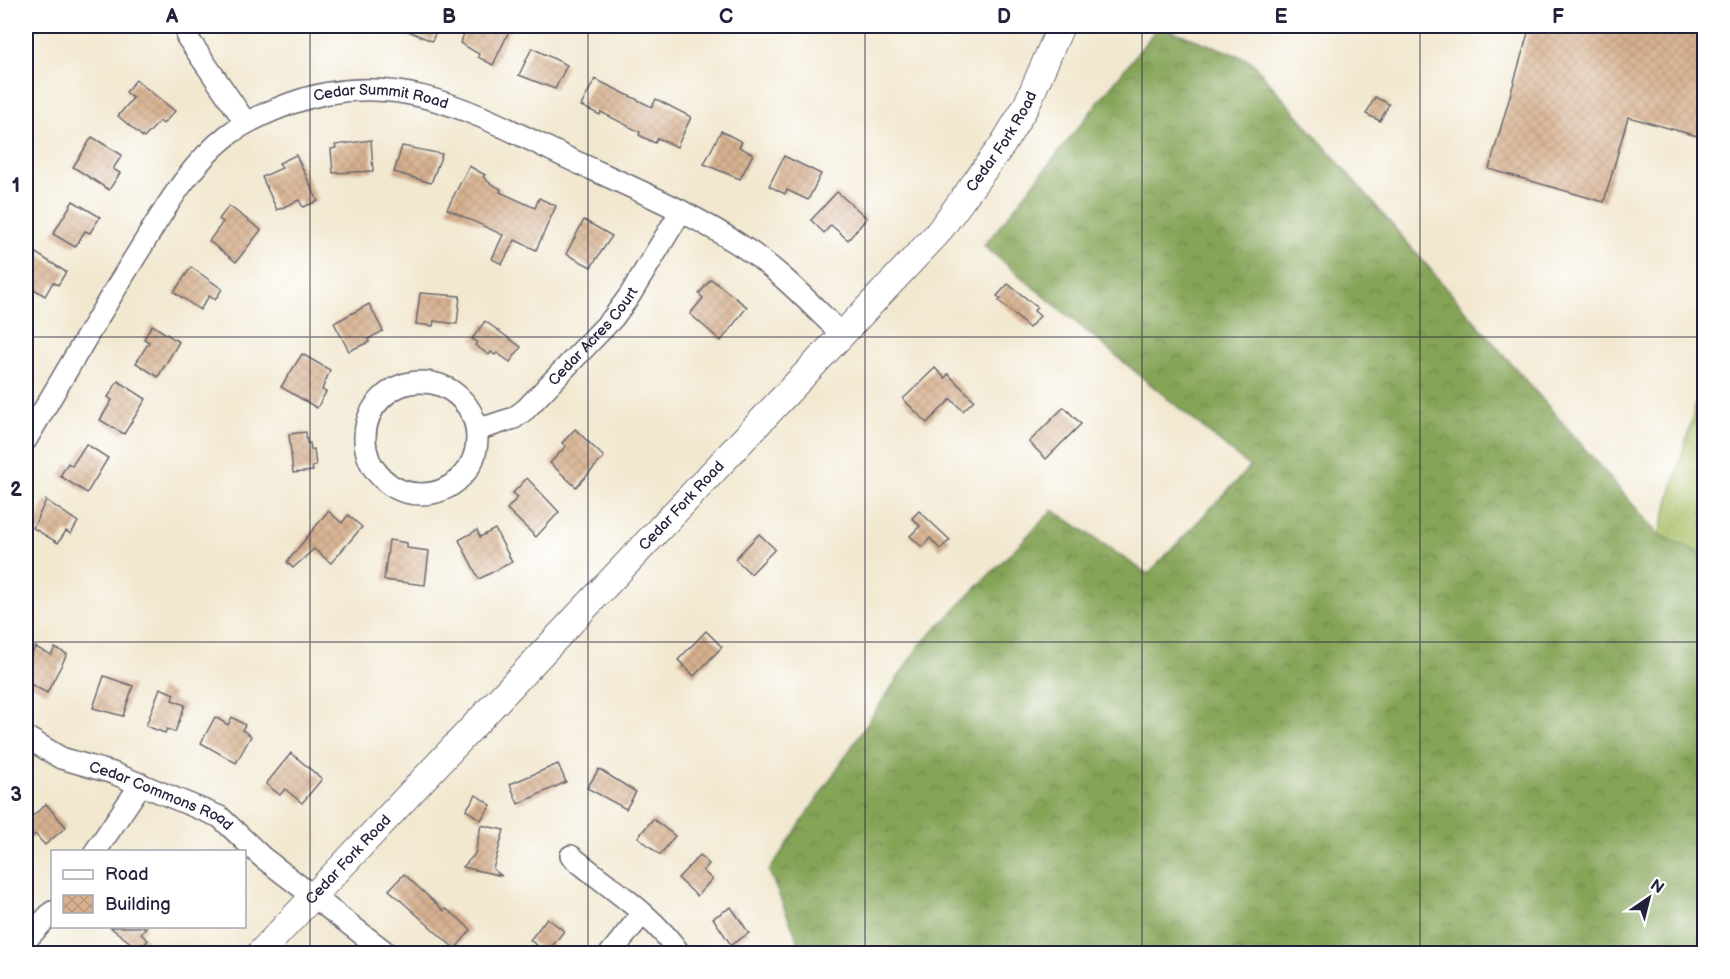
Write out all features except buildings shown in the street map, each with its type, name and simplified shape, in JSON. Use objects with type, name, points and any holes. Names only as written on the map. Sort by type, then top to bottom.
[{"type":"street","name":"Cedar Fork Road","points":[[259,954],[937,234],[981,178],[1026,106],[1061,26]]},
{"type":"street","points":[[187,37],[246,123]]},
{"type":"street","name":"Cedar Summit Road","points":[[26,440],[173,197],[211,150],[246,123],[298,101],[331,92],[365,89],[398,91],[438,99],[681,211],[752,254],[843,335]]},
{"type":"street","name":"Cedar Acres Court","points":[[477,430],[514,418],[526,409],[597,336],[630,296],[681,211]]},
{"type":"street","points":[[413,383],[432,384],[449,390],[467,407],[477,430],[474,455],[462,477],[441,490],[429,494],[404,492],[383,479],[375,470],[366,446],[368,421],[376,405],[390,392],[413,383]]},
{"type":"street","name":"Cedar Commons Road","points":[[26,737],[61,758],[141,784],[220,816],[262,857],[388,954]]},
{"type":"street","points":[[96,850],[141,784]]},
{"type":"street","points":[[571,856],[642,914],[673,942],[680,954]]},
{"type":"street","points":[[26,940],[51,913]]},
{"type":"street","points":[[610,954],[642,914]]},
{"type":"green space","points":[[1159,26],[1250,60],[1659,535],[1704,555],[1704,953],[803,953],[769,871],[919,646],[1053,510],[1148,574],[1250,467],[984,246]]},
{"type":"green space","points":[[1704,377],[1704,555],[1659,535]]}]
